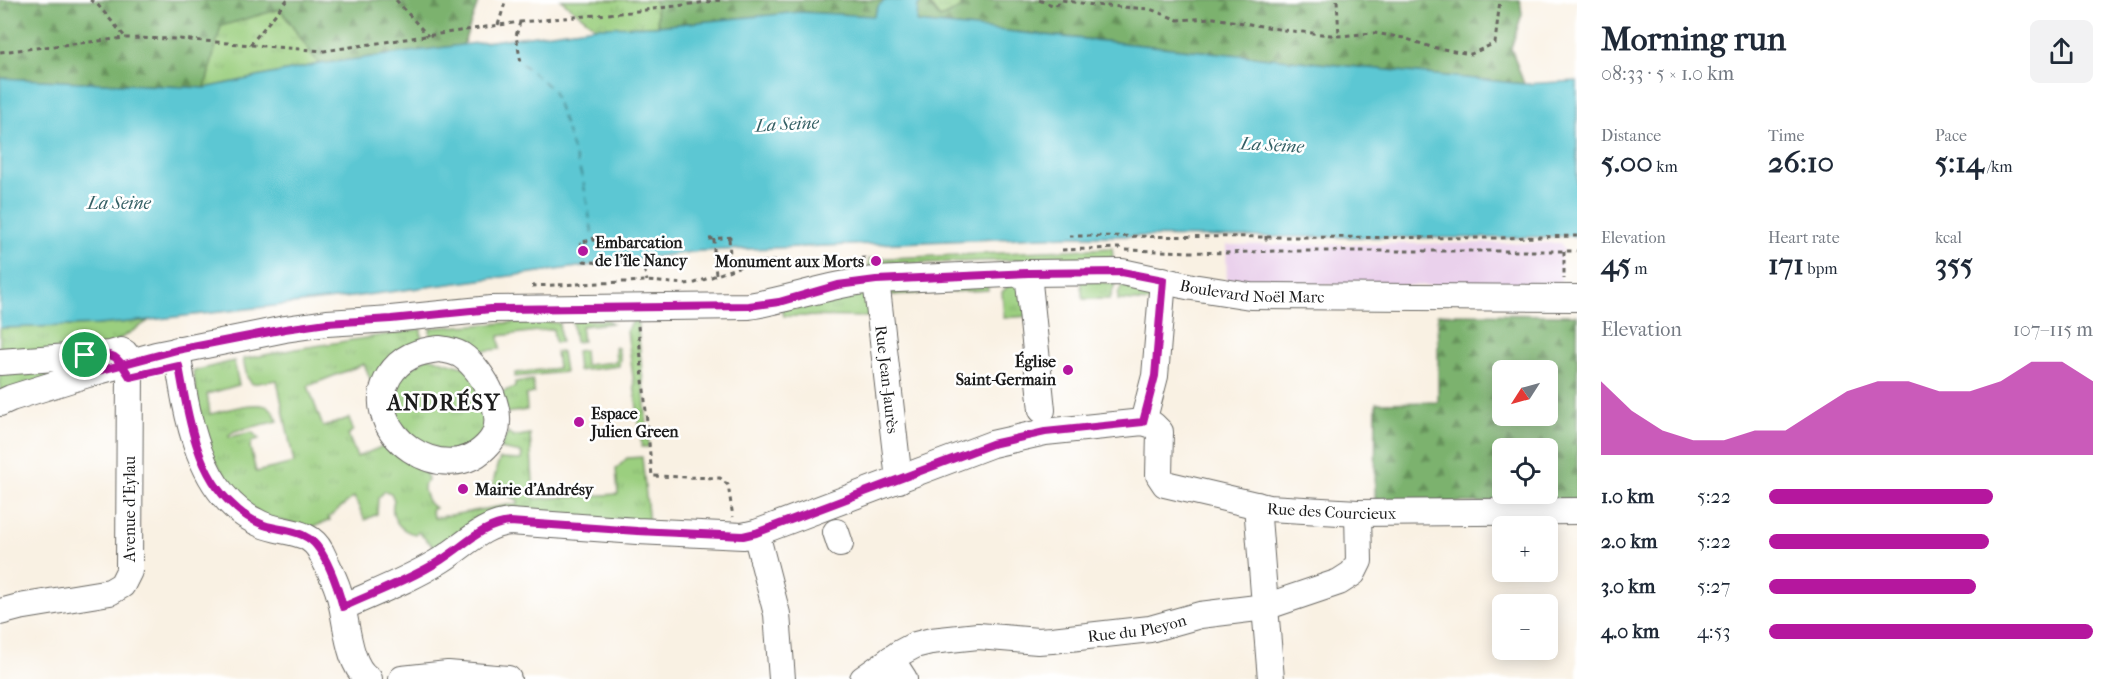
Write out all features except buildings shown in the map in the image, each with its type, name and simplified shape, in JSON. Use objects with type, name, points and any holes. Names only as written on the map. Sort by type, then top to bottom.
[{"type":"street","name":"Boulevard Noël Marc","points":[[122,362],[178,358],[260,346],[391,319],[491,309],[749,306],[779,302],[838,285],[876,280],[1028,273],[1122,272],[1212,291],[1250,296],[1571,298]]},
{"type":"street","points":[[1028,273],[1042,410]]},
{"type":"street","name":"Rue Jean-Jaurès","points":[[876,280],[898,480]]},
{"type":"street","points":[[343,607],[426,568],[487,528],[500,523],[729,536],[834,527],[898,480],[992,444],[1045,432],[1143,422],[1155,376],[1163,280]]},
{"type":"street","points":[[425,351],[452,351],[462,356],[472,365],[490,392],[498,418],[498,428],[488,445],[473,456],[451,462],[422,457],[405,446],[391,427],[381,400],[388,378],[403,360],[425,351]]},
{"type":"street","points":[[178,358],[201,460],[218,489],[232,505],[262,524],[303,535],[320,549],[338,590],[354,660],[366,678]]},
{"type":"street","points":[[0,362],[86,364],[122,362]]},
{"type":"street","points":[[0,405],[75,387],[122,362]]},
{"type":"street","name":"Avenue d'Eylau","points":[[0,612],[110,592],[126,579],[129,571],[122,362]]},
{"type":"street","points":[[0,405],[86,364]]},
{"type":"street","name":"Rue des Courcieux","points":[[1143,422],[1153,425],[1160,432],[1159,468],[1162,481],[1169,486],[1268,508],[1358,513],[1577,511]]},
{"type":"street","points":[[1257,505],[1271,679]]},
{"type":"street","name":"Rue du Pleyon","points":[[863,679],[898,669],[915,645],[931,641],[978,636],[1038,641],[1150,629],[1339,582],[1353,573],[1359,561],[1358,513]]},
{"type":"street","points":[[756,533],[777,614],[782,679]]},
{"type":"street","points":[[402,679],[448,674],[508,679]]},
{"type":"path","points":[[90,0],[126,38]]},
{"type":"path","points":[[250,45],[287,0]]},
{"type":"path","points":[[396,0],[428,36]]},
{"type":"path","points":[[498,25],[506,0]]},
{"type":"path","points":[[0,52],[126,38],[179,39],[324,51],[520,22],[641,11],[722,0]]},
{"type":"path","points":[[1039,0],[1055,6],[1062,0],[1093,5],[1150,9],[1178,20],[1214,18],[1284,30],[1339,36],[1374,33],[1471,54],[1495,43],[1500,0]]},
{"type":"path","points":[[1337,0],[1339,36]]},
{"type":"path","points":[[520,22],[516,36],[521,63]]},
{"type":"path","points":[[1266,236],[1266,245]]},
{"type":"path","points":[[1069,237],[1498,238],[1577,236]]},
{"type":"path","points":[[593,237],[594,240],[580,242],[584,261],[644,268],[647,281]]},
{"type":"path","points":[[714,258],[730,256],[729,237]]},
{"type":"path","points":[[716,274],[712,238],[735,237]]},
{"type":"path","points":[[1122,272],[1122,250],[1226,254],[1275,251],[1577,251]]},
{"type":"path","points":[[1564,251],[1571,298]]},
{"type":"path","points":[[756,533],[734,528],[728,485],[720,478],[652,476],[637,307],[637,283],[647,281],[695,283],[752,262],[853,259]]},
{"type":"shaded area","points":[[1561,243],[1564,251],[1561,256],[1561,286],[1227,285],[1226,245]]},
{"type":"green space","points":[[0,0],[479,0],[463,45],[319,64],[280,9],[221,26],[205,88],[0,78]]},
{"type":"green space","points":[[561,0],[655,0],[658,26],[596,27]]},
{"type":"green space","points":[[655,0],[886,0],[879,5],[874,16],[800,12],[658,26]]},
{"type":"green space","points":[[925,0],[940,18],[963,7],[958,0],[1520,0],[1522,14],[1511,48],[1524,84],[917,22],[918,5]]},
{"type":"green space","points":[[927,0],[958,0],[963,6],[940,19]]},
{"type":"green space","points":[[280,9],[319,64],[205,88],[220,26]]},
{"type":"green space","points":[[1112,248],[1113,257],[890,264],[889,272],[869,273],[869,259]]},
{"type":"green space","points":[[1080,279],[1115,284],[1110,299],[1083,299]]},
{"type":"green space","points":[[987,281],[988,290],[890,295],[888,289]]},
{"type":"green space","points":[[1023,281],[1028,316],[1004,318],[1002,292],[1007,287],[1006,283]]},
{"type":"green space","points":[[1122,285],[1151,291],[1153,302],[1118,300]]},
{"type":"green space","points":[[850,290],[868,294],[872,317],[784,316],[781,307]]},
{"type":"green space","points":[[1438,314],[1577,315],[1577,503],[1558,503],[1558,438],[1492,438],[1492,503],[1375,502],[1376,403],[1438,402]]},
{"type":"green space","points":[[637,318],[649,447],[642,447],[627,330]]},
{"type":"green space","points":[[150,320],[67,372],[0,396],[0,328],[97,325]]},
{"type":"green space","points":[[572,320],[607,320],[612,323],[581,326],[583,341],[575,342]]},
{"type":"green space","points":[[535,321],[559,323],[561,342],[555,343],[553,329],[499,336],[500,349],[472,352],[431,346],[430,328]]},
{"type":"green space","points":[[421,329],[422,347],[374,383],[364,364],[308,386],[323,427],[349,418],[353,430],[348,435],[357,457],[388,444],[419,463],[427,474],[428,481],[423,485],[430,504],[435,508],[431,510],[434,518],[518,505],[518,500],[493,484],[500,459],[521,460],[522,453],[500,449],[508,432],[513,437],[530,434],[534,499],[618,494],[616,469],[627,458],[642,457],[649,524],[521,514],[443,555],[418,532],[415,534],[409,532],[400,526],[394,517],[394,500],[391,493],[385,491],[378,498],[377,514],[365,520],[354,497],[329,517],[330,520],[311,528],[266,517],[242,501],[205,446],[193,371],[234,361],[239,385],[207,394],[210,414],[251,405],[266,406],[274,413],[278,421],[235,431],[229,435],[229,437],[252,432],[259,439],[252,441],[250,447],[256,472],[294,463],[277,380],[252,384],[247,377],[243,359]]},
{"type":"green space","points":[[615,347],[618,348],[619,366],[578,371],[576,351],[584,350],[585,365],[616,362]]},
{"type":"green space","points":[[556,352],[562,352],[565,372],[515,377],[515,373],[558,368]]},
{"type":"green space","points":[[428,357],[470,369],[490,428],[454,457],[396,429],[391,382]]},
{"type":"green space","points":[[533,380],[534,393],[526,395],[527,410],[506,413],[500,393],[515,387],[515,382]]},
{"type":"water","name":"La Seine","points":[[886,0],[925,0],[918,5],[917,22],[1524,84],[1577,81],[1577,236],[1498,238],[1069,236],[700,251],[344,298],[150,320],[97,325],[0,328],[0,78],[205,88],[319,64],[596,27],[658,26],[800,12],[874,16],[879,5]]},
{"type":"ferry route","points":[[521,63],[553,90],[583,180],[593,237]]},
{"type":"place","name":"Embarcation de l'île Nancy","points":[[583,251]]},
{"type":"place","name":"Monument aux Morts","points":[[876,261]]},
{"type":"place","name":"Église Saint-Germain","points":[[1068,370]]},
{"type":"place","name":"Espace Julien Green","points":[[579,422]]},
{"type":"place","name":"Mairie d'Andrésy","points":[[463,489]]},
{"type":"district","name":"ANDRÉSY","points":[[444,402]]},
{"type":"route","points":[[85,355],[90,365],[87,374],[122,364],[177,350],[327,323],[491,309],[749,306],[779,302],[857,281],[1028,273],[1122,272],[1163,280],[1155,376],[1143,422],[1045,432],[992,444],[743,536],[500,523],[487,528],[441,560],[343,607],[320,549],[313,541],[294,532],[262,524],[232,505],[218,489],[201,460],[179,366],[130,377],[122,364],[120,361],[110,354],[85,355]]}]
